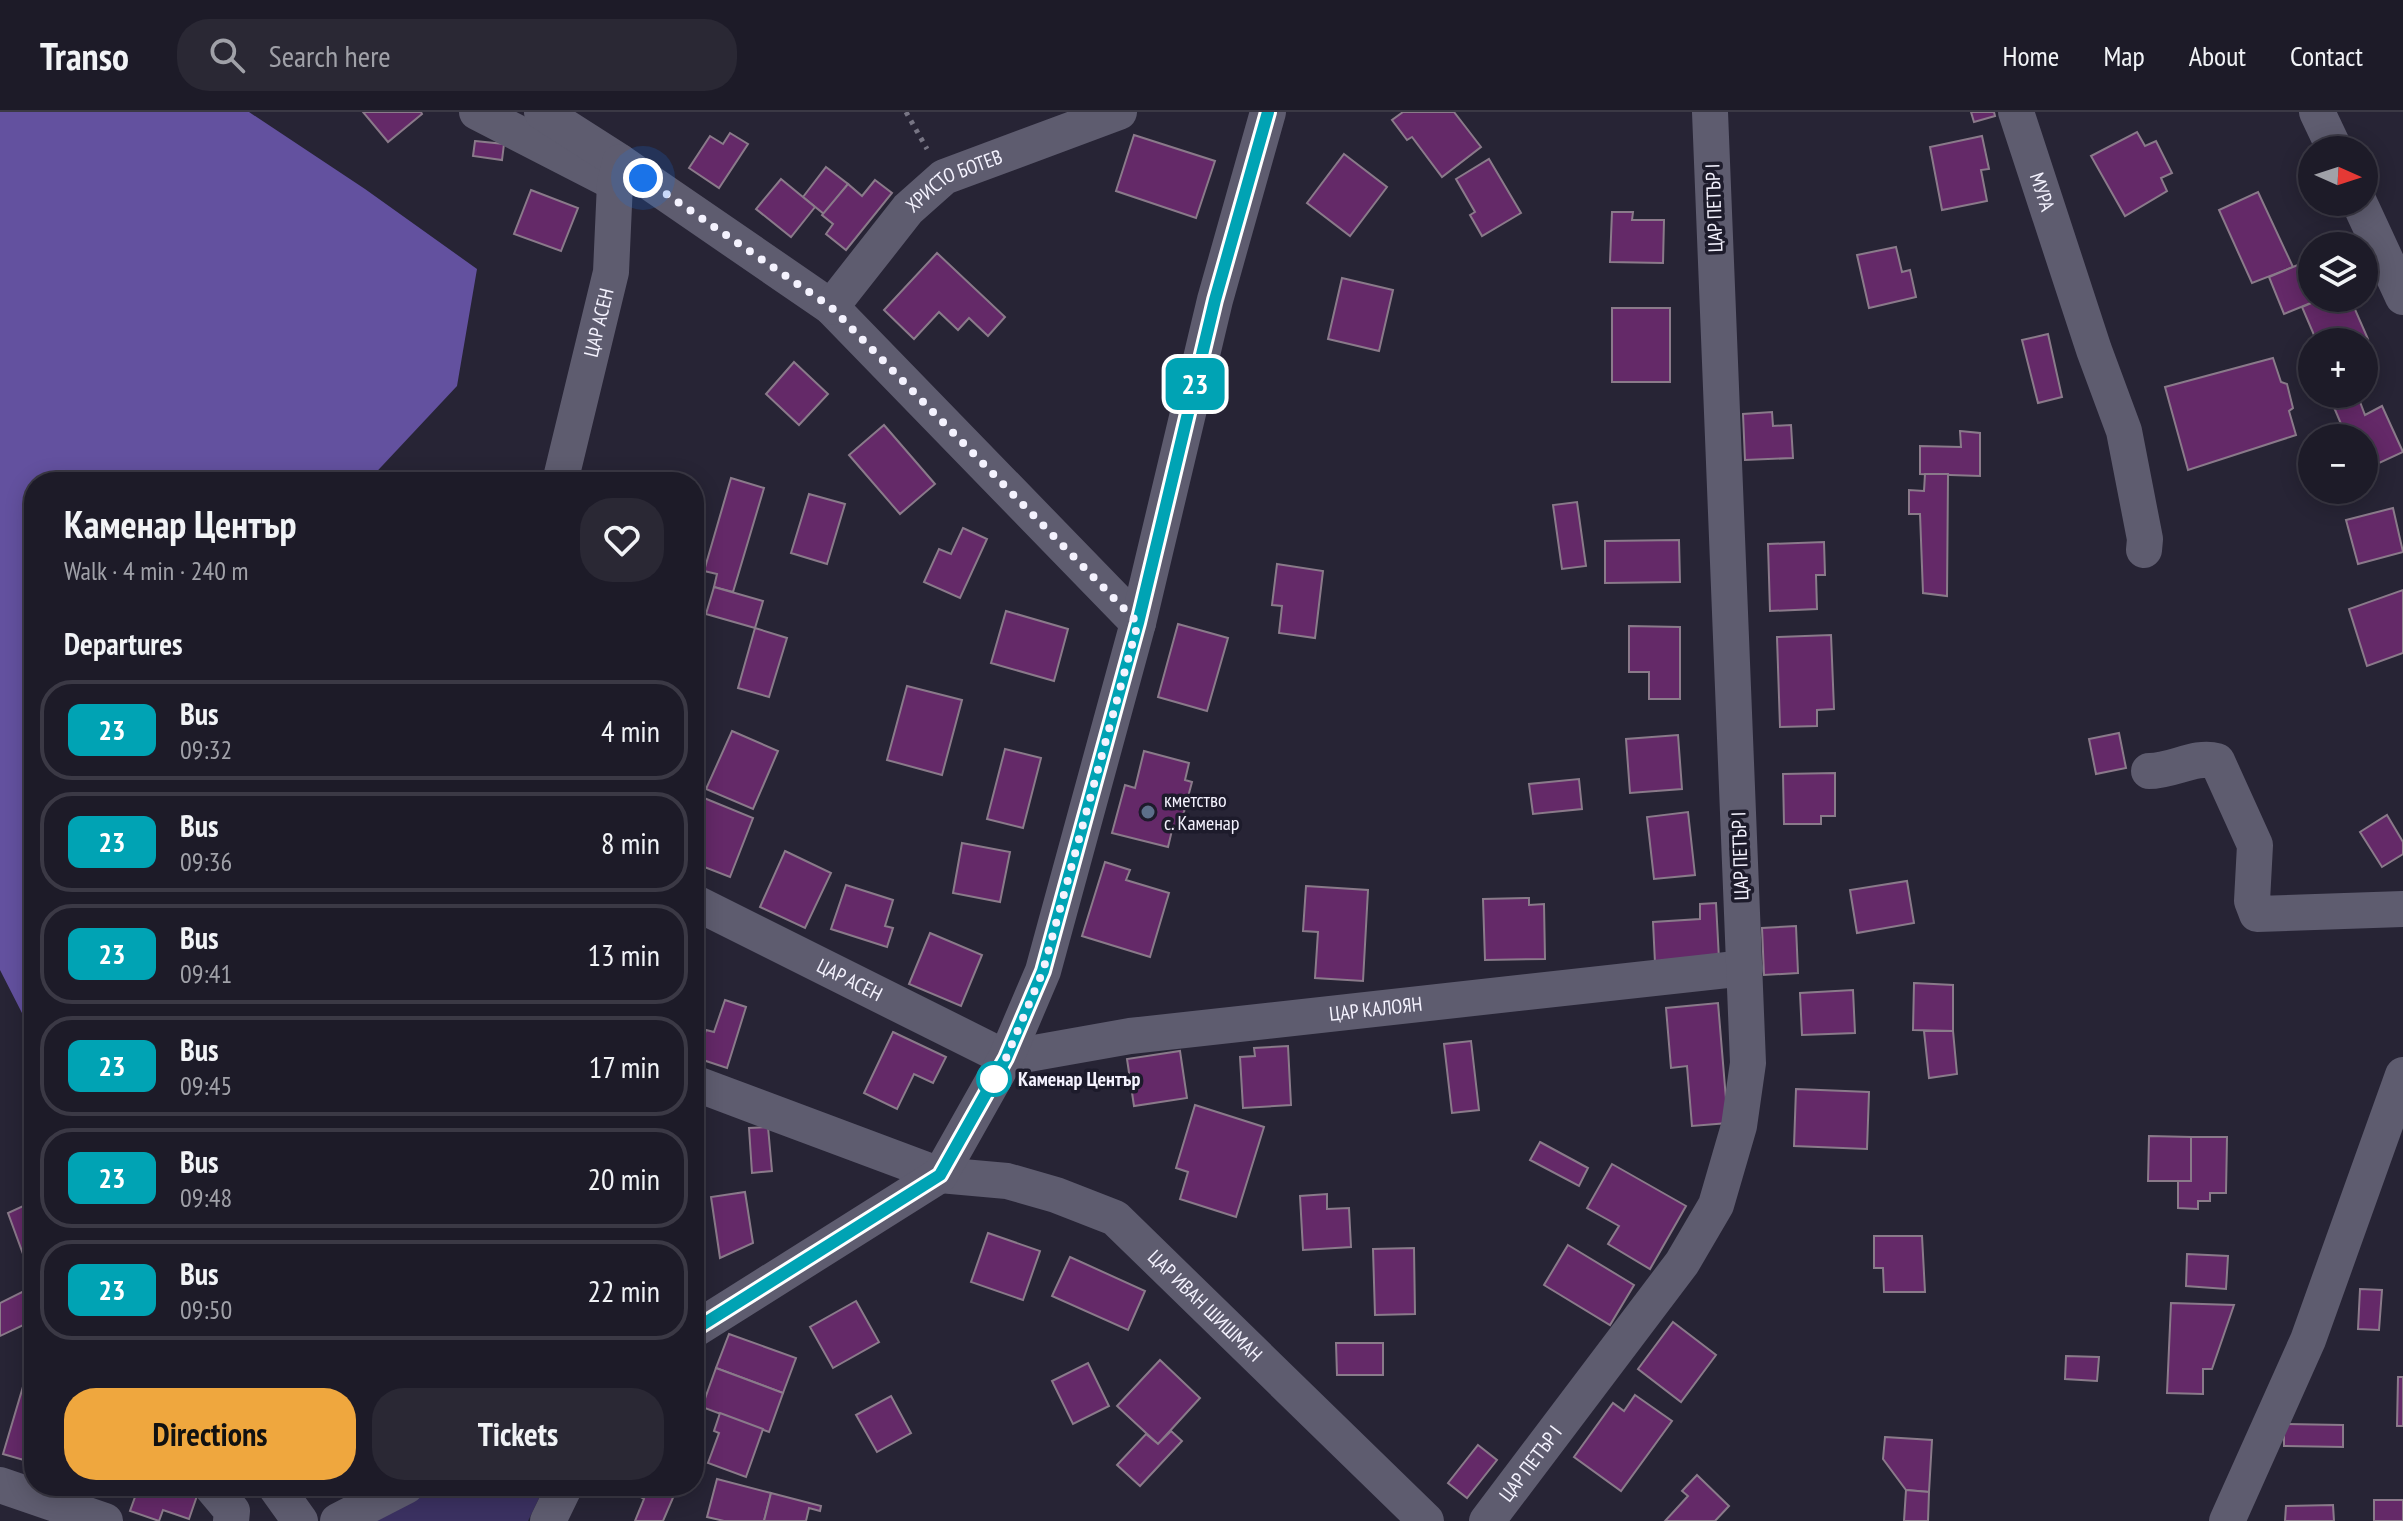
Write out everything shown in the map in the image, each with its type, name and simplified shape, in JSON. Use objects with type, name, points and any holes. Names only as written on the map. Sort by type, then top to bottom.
[{"type":"street","points":[[477,112],[617,172]]},
{"type":"street","points":[[542,112],[617,172],[831,307],[1138,623]]},
{"type":"street","name":"ХРИСТО БОТЕВ","points":[[831,307],[908,209],[944,177],[1119,112]]},
{"type":"street","points":[[704,1324],[940,1175],[1006,1058],[1043,971],[1138,623],[1215,300],[1268,112]]},
{"type":"street","name":"ЦАР ПЕТЪР I","points":[[1487,1521],[1682,1263],[1716,1205],[1739,1126],[1748,1063],[1710,112]]},
{"type":"street","name":"МУРА","points":[[2016,112],[2094,350],[2124,431],[2145,539],[2144,550]]},
{"type":"street","points":[[2317,112],[2328,136]]},
{"type":"street","name":"ЦАР АСЕН","points":[[562,472],[611,272],[617,172]]},
{"type":"street","points":[[2365,216],[2403,297]]},
{"type":"street","points":[[2149,771],[2165,771],[2205,758],[2217,761],[2255,845],[2252,901],[2257,914],[2403,909]]},
{"type":"street","name":"ЦАР АСЕН","points":[[704,907],[1006,1058]]},
{"type":"street","name":"ЦАР КАЛОЯН","points":[[1006,1058],[1130,1036],[1745,968]]},
{"type":"street","points":[[2227,1521],[2308,1340],[2403,1075]]},
{"type":"street","name":"ЦАР ИВАН ШИШМАН","points":[[704,1087],[940,1175],[1007,1181],[1056,1195],[1115,1218],[1426,1521]]},
{"type":"street","points":[[0,1485],[24,1493]]},
{"type":"street","points":[[32,1496],[105,1521]]},
{"type":"street","points":[[219,1496],[232,1511],[231,1521]]},
{"type":"street","points":[[282,1496],[300,1521]]},
{"type":"street","points":[[338,1521],[387,1496]]},
{"type":"street","points":[[548,1521],[560,1496]]},
{"type":"path","points":[[906,112],[944,177]]},
{"type":"shaded area","points":[[0,112],[249,112],[477,269],[457,386],[376,472],[24,472],[24,1015],[0,970]]},
{"type":"shaded area","points":[[422,1496],[540,1496],[528,1521],[373,1521]]},
{"type":"building","points":[[363,112],[421,112],[422,114],[388,142]]},
{"type":"building","points":[[1403,112],[1454,112],[1481,147],[1442,177],[1412,137],[1407,140],[1392,120]]},
{"type":"building","points":[[1971,112],[1994,112],[1995,116],[1974,122]]},
{"type":"building","points":[[2137,132],[2145,146],[2156,141],[2172,173],[2161,178],[2167,191],[2125,216],[2091,156]]},
{"type":"building","points":[[730,133],[748,144],[719,188],[689,168],[710,136],[723,144]]},
{"type":"building","points":[[1134,135],[1215,161],[1196,218],[1116,191]]},
{"type":"building","points":[[1982,136],[1989,169],[1981,170],[1987,201],[1942,210],[1930,147]]},
{"type":"building","points":[[475,141],[504,144],[502,160],[473,156]]},
{"type":"building","points":[[1344,154],[1387,187],[1350,236],[1307,203]]},
{"type":"building","points":[[1489,159],[1521,213],[1482,236],[1470,215],[1475,212],[1456,179]]},
{"type":"building","points":[[826,167],[848,184],[824,214],[803,197]]},
{"type":"building","points":[[781,179],[815,207],[791,237],[756,209]]},
{"type":"building","points":[[875,180],[892,193],[846,250],[826,234],[833,224],[822,215],[848,184],[862,196]]},
{"type":"building","points":[[531,190],[578,208],[561,251],[514,234]]},
{"type":"building","points":[[2258,192],[2293,267],[2252,283],[2219,210]]},
{"type":"building","points":[[1612,212],[1633,212],[1632,220],[1664,220],[1663,263],[1610,262]]},
{"type":"building","points":[[1896,247],[1902,272],[1910,270],[1916,297],[1869,308],[1857,255]]},
{"type":"building","points":[[937,253],[1005,317],[988,336],[969,318],[958,330],[939,312],[914,339],[884,310]]},
{"type":"building","points":[[2298,265],[2298,308],[2284,314],[2269,277]]},
{"type":"building","points":[[1342,278],[1393,290],[1379,351],[1328,339]]},
{"type":"building","points":[[1612,308],[1670,308],[1670,382],[1612,382]]},
{"type":"building","points":[[2304,312],[2356,312],[2363,328],[2311,328]]},
{"type":"building","points":[[2048,334],[2062,397],[2038,403],[2022,340]]},
{"type":"building","points":[[2273,358],[2281,382],[2287,384],[2293,408],[2289,411],[2296,435],[2188,470],[2165,387]]},
{"type":"building","points":[[794,362],[828,394],[799,425],[766,394]]},
{"type":"building","points":[[2382,406],[2403,452],[2378,464],[2378,424],[2341,424],[2334,408],[2362,408],[2365,415]]},
{"type":"building","points":[[1772,412],[1773,426],[1791,425],[1793,458],[1745,460],[1743,414]]},
{"type":"building","points":[[884,425],[935,484],[900,514],[849,455]]},
{"type":"building","points":[[1960,431],[1980,433],[1980,476],[1920,474],[1920,446],[1961,447]]},
{"type":"building","points":[[1925,474],[1948,474],[1947,596],[1923,593],[1920,514],[1909,514],[1909,490],[1924,491]]},
{"type":"building","points":[[731,478],[764,488],[733,592],[714,587],[717,574],[704,571]]},
{"type":"building","points":[[809,494],[845,504],[827,564],[791,553]]},
{"type":"building","points":[[1577,502],[1586,566],[1562,569],[1553,505]]},
{"type":"building","points":[[2393,508],[2403,552],[2358,564],[2346,520]]},
{"type":"building","points":[[963,528],[987,539],[960,598],[924,582],[939,549],[951,554]]},
{"type":"building","points":[[1679,540],[1680,582],[1605,583],[1605,541]]},
{"type":"building","points":[[1824,542],[1825,575],[1816,575],[1817,609],[1770,611],[1768,544]]},
{"type":"building","points":[[1277,564],[1323,571],[1315,638],[1279,633],[1282,606],[1272,605]]},
{"type":"building","points":[[714,587],[763,601],[755,628],[706,614]]},
{"type":"building","points":[[2403,590],[2403,653],[2367,666],[2349,609]]},
{"type":"building","points":[[1006,611],[1068,629],[1054,681],[991,663]]},
{"type":"building","points":[[1178,624],[1228,638],[1207,711],[1158,697]]},
{"type":"building","points":[[1629,626],[1680,627],[1680,699],[1649,699],[1649,672],[1629,672]]},
{"type":"building","points":[[755,628],[787,638],[769,697],[738,688]]},
{"type":"building","points":[[1831,635],[1834,709],[1817,710],[1817,726],[1780,727],[1777,637]]},
{"type":"building","points":[[907,686],[962,700],[942,775],[887,760]]},
{"type":"building","points":[[732,731],[778,751],[753,809],[706,789]]},
{"type":"building","points":[[2119,733],[2126,768],[2096,774],[2089,739]]},
{"type":"building","points":[[1678,735],[1682,789],[1630,793],[1626,739]]},
{"type":"building","points":[[1005,749],[1041,758],[1023,828],[987,819]]},
{"type":"building","points":[[1144,751],[1189,763],[1185,780],[1192,782],[1180,827],[1173,826],[1168,847],[1112,833],[1125,785],[1135,788]]},
{"type":"building","points":[[1835,773],[1835,816],[1821,816],[1821,824],[1784,824],[1783,774]]},
{"type":"building","points":[[1579,779],[1582,809],[1533,814],[1529,784]]},
{"type":"building","points":[[704,798],[753,818],[730,877],[704,867]]},
{"type":"building","points":[[1688,812],[1695,875],[1654,879],[1647,817]]},
{"type":"building","points":[[2387,815],[2403,842],[2403,854],[2382,867],[2360,832]]},
{"type":"building","points":[[962,843],[1010,852],[1000,902],[953,893]]},
{"type":"building","points":[[785,851],[831,873],[805,928],[760,907]]},
{"type":"building","points":[[1105,862],[1130,870],[1126,880],[1169,893],[1150,957],[1082,936]]},
{"type":"building","points":[[1907,881],[1914,923],[1857,933],[1850,890]]},
{"type":"building","points":[[846,885],[893,900],[885,926],[893,928],[887,947],[831,929]]},
{"type":"building","points":[[1306,886],[1368,890],[1363,981],[1315,978],[1318,932],[1303,931]]},
{"type":"building","points":[[1529,898],[1529,905],[1544,904],[1545,959],[1485,960],[1483,899]]},
{"type":"building","points":[[1716,903],[1719,959],[1655,963],[1653,922],[1700,919],[1700,904]]},
{"type":"building","points":[[1796,926],[1798,973],[1764,975],[1762,928]]},
{"type":"building","points":[[930,933],[982,955],[961,1006],[909,984]]},
{"type":"building","points":[[1914,983],[1953,985],[1953,1031],[1913,1030]]},
{"type":"building","points":[[1853,990],[1855,1033],[1802,1035],[1800,993]]},
{"type":"building","points":[[725,1000],[746,1007],[727,1068],[704,1060],[706,1030],[714,1032]]},
{"type":"building","points":[[1718,1003],[1728,1123],[1692,1126],[1687,1066],[1671,1068],[1666,1008]]},
{"type":"building","points":[[1924,1031],[1953,1031],[1957,1074],[1929,1078]]},
{"type":"building","points":[[893,1032],[946,1057],[933,1083],[914,1074],[897,1109],[864,1093]]},
{"type":"building","points":[[1471,1041],[1479,1110],[1452,1113],[1444,1044]]},
{"type":"building","points":[[1288,1046],[1291,1105],[1243,1108],[1240,1057],[1255,1056],[1254,1048]]},
{"type":"building","points":[[1180,1051],[1187,1098],[1134,1106],[1127,1059]]},
{"type":"building","points":[[1796,1089],[1869,1092],[1867,1149],[1794,1146]]},
{"type":"building","points":[[1195,1105],[1264,1127],[1236,1217],[1180,1199],[1188,1172],[1176,1168]]},
{"type":"building","points":[[768,1127],[772,1171],[752,1173],[749,1128]]},
{"type":"building","points":[[2149,1136],[2191,1137],[2191,1181],[2148,1181]]},
{"type":"building","points":[[2191,1137],[2227,1137],[2226,1193],[2210,1193],[2210,1201],[2198,1201],[2198,1209],[2178,1208],[2178,1181],[2191,1181]]},
{"type":"building","points":[[1540,1142],[1588,1168],[1579,1186],[1530,1160]]},
{"type":"building","points":[[1612,1164],[1686,1206],[1650,1269],[1608,1244],[1619,1226],[1587,1208]]},
{"type":"building","points":[[745,1192],[753,1243],[720,1258],[711,1197]]},
{"type":"building","points":[[1327,1194],[1327,1209],[1349,1208],[1351,1247],[1303,1250],[1300,1196]]},
{"type":"building","points":[[24,1206],[24,1257],[8,1213]]},
{"type":"building","points":[[988,1233],[1040,1251],[1023,1300],[971,1282]]},
{"type":"building","points":[[1874,1236],[1922,1236],[1925,1292],[1884,1292],[1883,1268],[1874,1268]]},
{"type":"building","points":[[1568,1245],[1634,1285],[1610,1325],[1544,1285]]},
{"type":"building","points":[[1414,1248],[1415,1314],[1375,1315],[1373,1249]]},
{"type":"building","points":[[2187,1254],[2228,1256],[2226,1289],[2186,1286]]},
{"type":"building","points":[[1070,1257],[1145,1291],[1128,1330],[1052,1296]]},
{"type":"building","points":[[2360,1289],[2382,1290],[2379,1330],[2358,1329]]},
{"type":"building","points":[[24,1291],[24,1325],[0,1336],[0,1303]]},
{"type":"building","points":[[856,1301],[879,1342],[833,1368],[810,1327]]},
{"type":"building","points":[[2171,1303],[2234,1305],[2212,1369],[2203,1369],[2203,1394],[2167,1393]]},
{"type":"building","points":[[1673,1322],[1716,1355],[1681,1402],[1638,1369]]},
{"type":"building","points":[[729,1334],[796,1358],[783,1393],[716,1368]]},
{"type":"building","points":[[1336,1343],[1383,1343],[1383,1375],[1337,1375]]},
{"type":"building","points":[[2066,1356],[2099,1357],[2097,1381],[2065,1379]]},
{"type":"building","points":[[1160,1360],[1200,1398],[1158,1444],[1117,1406]]},
{"type":"building","points":[[1088,1363],[1109,1406],[1073,1424],[1052,1381]]},
{"type":"building","points":[[716,1368],[783,1393],[769,1432],[704,1408]]},
{"type":"building","points":[[2398,1377],[2403,1377],[2403,1426],[2397,1426]]},
{"type":"building","points":[[24,1383],[24,1460],[3,1454]]},
{"type":"building","points":[[1635,1395],[1672,1421],[1621,1491],[1574,1457],[1613,1403],[1624,1411]]},
{"type":"building","points":[[891,1396],[911,1433],[877,1452],[856,1415]]},
{"type":"building","points":[[720,1413],[763,1429],[746,1477],[708,1463],[719,1433],[714,1431]]},
{"type":"building","points":[[2284,1424],[2343,1425],[2343,1447],[2284,1446]]},
{"type":"building","points":[[1171,1431],[1182,1441],[1140,1486],[1117,1465],[1146,1434],[1158,1444]]},
{"type":"building","points":[[1885,1437],[1932,1440],[1929,1492],[1906,1490],[1883,1459]]},
{"type":"building","points":[[1478,1445],[1497,1460],[1467,1498],[1448,1483]]},
{"type":"building","points":[[1697,1475],[1729,1506],[1715,1521],[1665,1521],[1688,1496],[1682,1491]]},
{"type":"building","points":[[717,1479],[771,1493],[764,1521],[724,1521],[707,1517]]},
{"type":"building","points":[[1906,1490],[1929,1492],[1928,1521],[1904,1521]]},
{"type":"building","points":[[771,1493],[821,1506],[820,1511],[809,1508],[806,1521],[764,1521]]},
{"type":"building","points":[[135,1496],[197,1496],[189,1519],[163,1510],[159,1521],[130,1511]]},
{"type":"building","points":[[639,1496],[674,1496],[663,1521],[635,1521],[644,1499]]},
{"type":"building","points":[[2374,1500],[2403,1500],[2403,1521],[2374,1521]]},
{"type":"building","points":[[2333,1505],[2334,1521],[2285,1521],[2286,1506]]},
{"type":"bus line","name":"23","points":[[704,1324],[940,1175],[1006,1058],[1043,971],[1138,623],[1215,300],[1268,112]]},
{"type":"place","name":"кметство с. Каменар","points":[[1148,812]]},
{"type":"place","name":"Каменар Център","points":[[994,1079]]},
{"type":"route","points":[[643,178],[831,307],[1138,623],[1043,971],[994,1079]]}]
